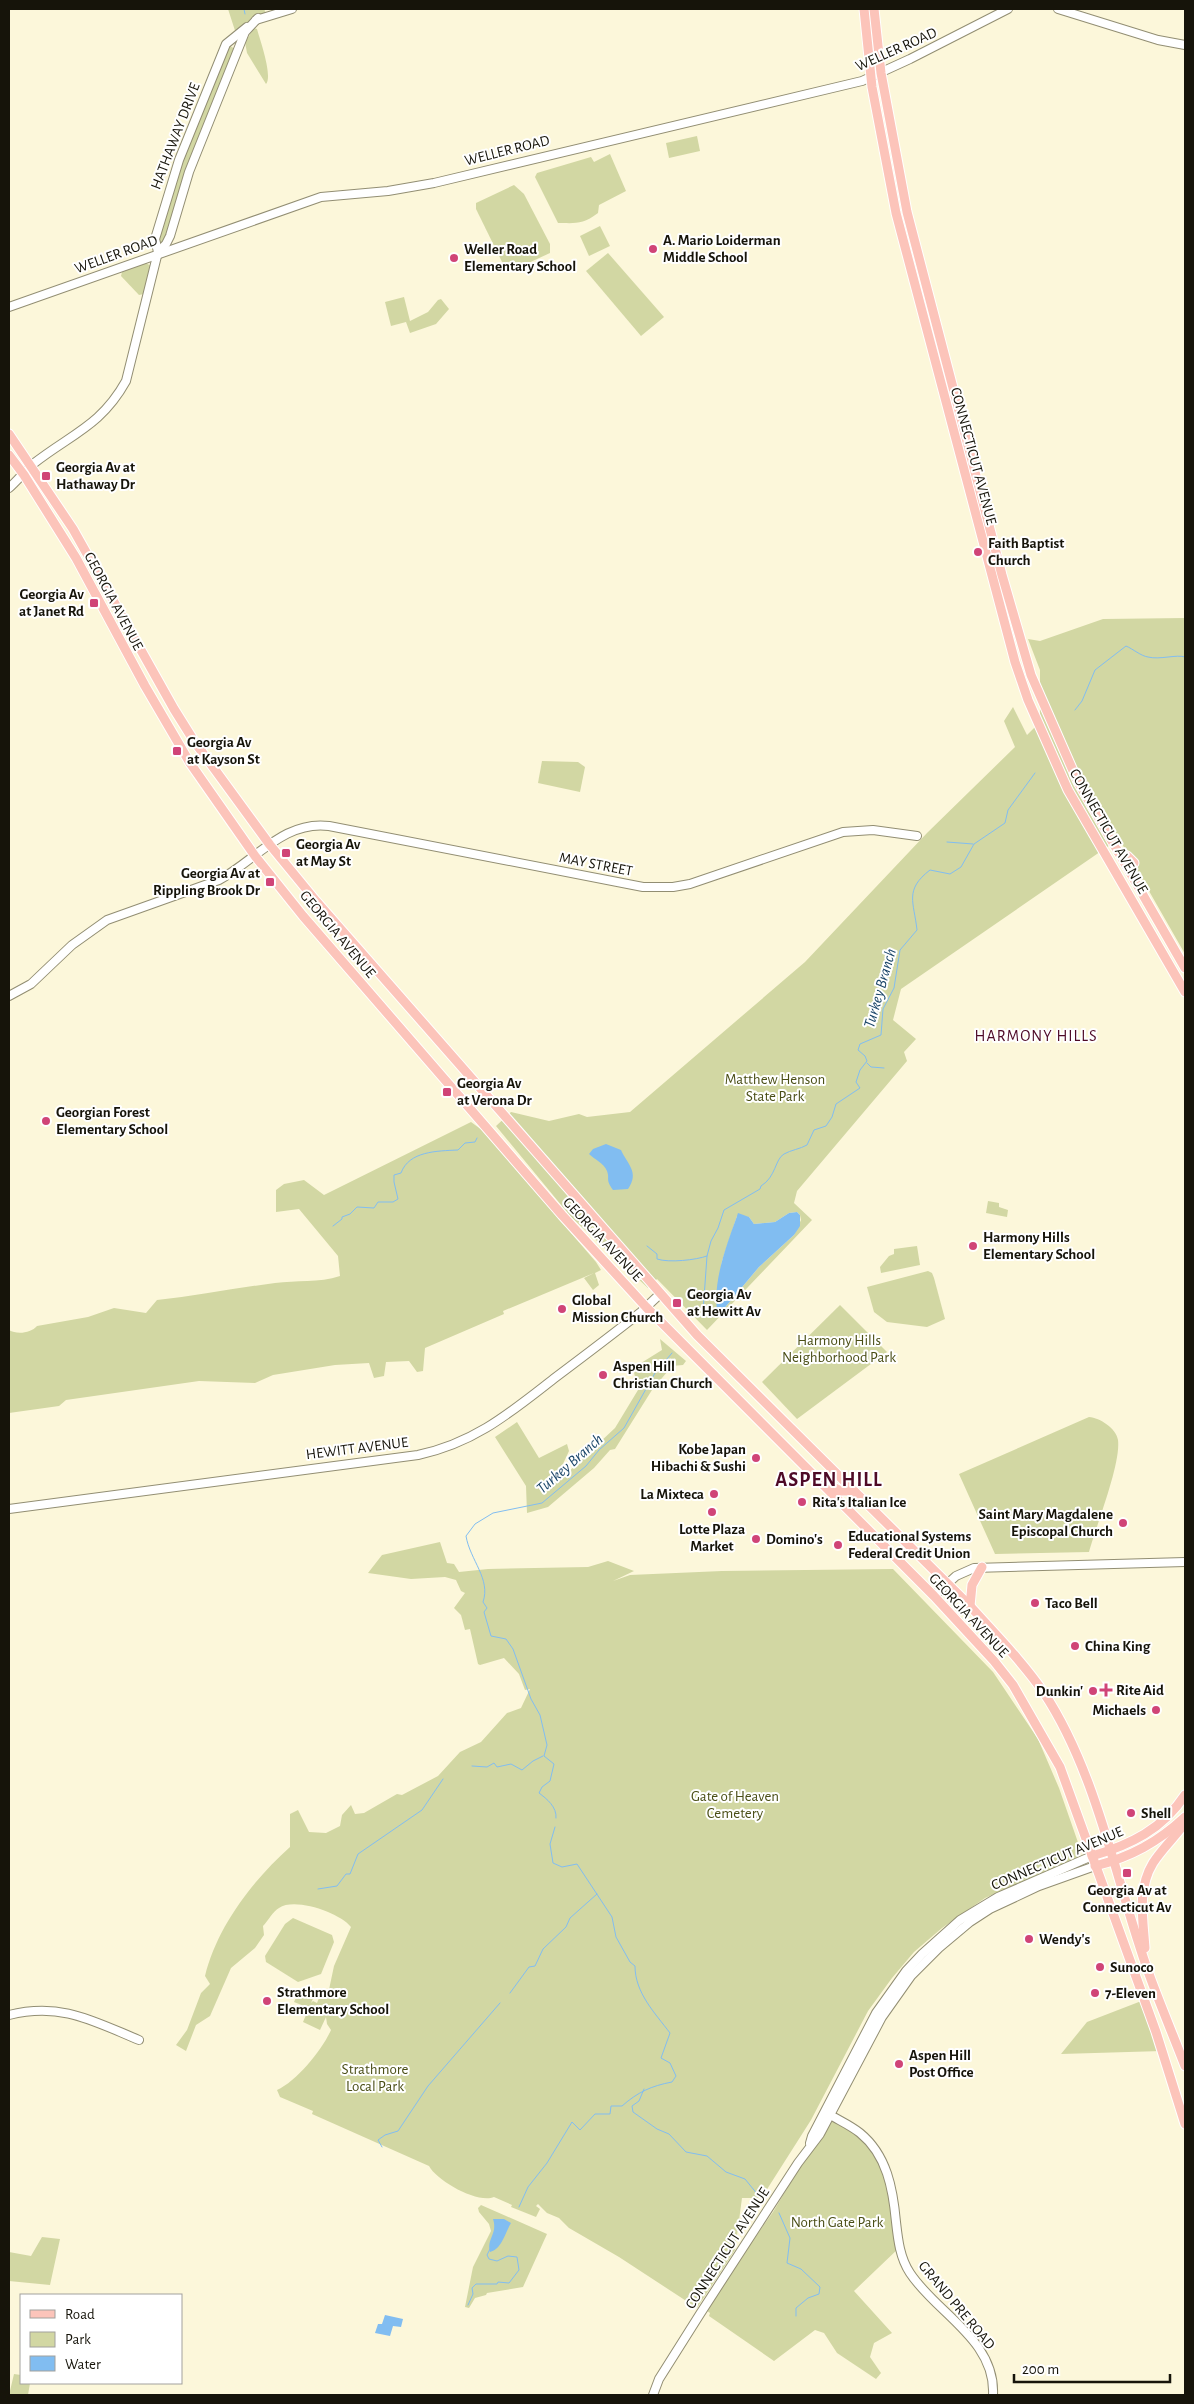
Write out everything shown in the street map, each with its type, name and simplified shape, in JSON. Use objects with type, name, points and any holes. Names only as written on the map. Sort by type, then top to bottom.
[{"type":"main road","name":"CONNECTICUT AVENUE","points":[[864,9],[880,138],[896,213],[1015,662],[1028,700],[1068,790],[1133,899],[1185,992]]},
{"type":"main road","name":"CONNECTICUT AVENUE","points":[[874,9],[881,73],[906,212],[1010,604],[1041,700],[1078,782],[1185,968]]},
{"type":"main road","name":"GEORGIA AVENUE","points":[[9,434],[73,528],[174,709],[226,787],[270,845],[450,1056],[660,1294],[698,1335],[970,1606],[1044,1693],[1082,1771],[1114,1861],[1146,1963],[1185,2066]]},
{"type":"main road","name":"GEORGIA AVENUE","points":[[9,455],[24,475],[76,558],[145,686],[190,763],[255,856],[303,916],[487,1129],[646,1307],[934,1596],[994,1661],[1013,1685],[1060,1766],[1156,2032],[1185,2124]]},
{"type":"main road","points":[[1116,849],[1134,863]]},
{"type":"main road","points":[[1133,899],[1142,894]]},
{"type":"main road","points":[[798,1460],[804,1461],[836,1490],[854,1491]]},
{"type":"main road","points":[[838,1500],[855,1500],[878,1520],[886,1522]]},
{"type":"main road","points":[[970,1606],[972,1585],[982,1567]]},
{"type":"main road","name":"CONNECTICUT AVENUE","points":[[1092,1856],[1139,1839],[1160,1824],[1185,1795]]},
{"type":"main road","name":"CONNECTICUT AVENUE","points":[[1096,1866],[1114,1861],[1153,1844],[1185,1817]]},
{"type":"main road","points":[[1146,1963],[1142,1904],[1145,1881],[1154,1862],[1185,1823]]},
{"type":"street","points":[[258,18],[292,9]]},
{"type":"street","name":"WELLER ROAD","points":[[9,306],[158,252],[321,197],[388,191],[434,183],[871,77],[1008,9]]},
{"type":"street","points":[[1058,9],[1158,40],[1185,45]]},
{"type":"street","name":"HATHAWAY DRIVE","points":[[9,488],[31,466],[98,419],[117,396],[126,380],[158,252],[155,239],[168,190],[226,44],[258,18]]},
{"type":"street","name":"HATHAWAY DRIVE","points":[[158,252],[166,244],[170,236],[186,181],[240,46],[246,32],[258,18]]},
{"type":"street","name":"MAY STREET","points":[[9,996],[32,984],[72,945],[107,920],[219,880],[235,872],[270,845],[302,826],[319,825],[643,887],[673,887],[708,878],[843,832],[873,830],[917,836]]},
{"type":"street","name":"HEWITT AVENUE","points":[[9,1509],[439,1450],[478,1435],[503,1419],[660,1294]]},
{"type":"street","points":[[934,1596],[964,1572],[982,1567],[1185,1562]]},
{"type":"street","name":"CONNECTICUT AVENUE","points":[[828,2113],[876,2013],[906,1971],[940,1936],[960,1920],[1010,1890],[1092,1856]]},
{"type":"street","name":"CONNECTICUT AVENUE","points":[[654,2393],[663,2380],[667,2367],[810,2145],[812,2136],[828,2113],[882,2017],[911,1976],[939,1948],[970,1922],[990,1909],[1039,1886],[1096,1866]]},
{"type":"street","points":[[9,2015],[39,2010],[68,2013],[88,2018],[139,2040]]},
{"type":"street","name":"GRAND PRE ROAD","points":[[828,2113],[861,2134],[877,2152],[886,2168],[892,2186],[900,2247],[905,2264],[916,2281],[982,2351],[991,2374],[992,2395]]},
{"type":"green space","points":[[228,9],[264,9],[267,15],[258,18],[240,46]]},
{"type":"green space","points":[[254,28],[257,29],[265,58],[268,74],[266,84],[247,53],[245,42]]},
{"type":"green space","points":[[230,46],[235,49],[164,243],[159,244],[158,238],[176,175]]},
{"type":"green space","points":[[697,136],[700,151],[669,158],[666,143]]},
{"type":"green space","points":[[610,154],[626,191],[599,205],[598,213],[587,220],[558,223],[535,177],[537,173],[591,157],[594,162]]},
{"type":"green space","points":[[514,185],[524,194],[550,244],[550,253],[511,271],[506,270],[476,209],[476,203]]},
{"type":"green space","points":[[600,226],[610,246],[589,256],[580,236]]},
{"type":"green space","points":[[608,253],[664,317],[641,336],[586,271]]},
{"type":"green space","points":[[146,263],[151,266],[144,294],[139,295],[121,276],[122,272]]},
{"type":"green space","points":[[404,297],[410,321],[428,312],[441,299],[449,309],[436,324],[410,333],[406,322],[391,326],[385,302]]},
{"type":"green space","name":"Matthew Henson State Park","points":[[1185,618],[1185,954],[1097,800],[1087,805],[1110,845],[901,989],[893,1020],[916,1039],[904,1052],[907,1061],[797,1191],[794,1203],[812,1220],[707,1330],[657,1279],[648,1288],[571,1217],[496,1126],[511,1112],[549,1121],[579,1114],[587,1117],[630,1112],[805,962],[927,833],[1015,747],[1004,721],[1013,707],[1027,735],[1040,722],[1040,670],[1028,639],[1040,641],[1103,619]],"holes":[[[797,1212],[801,1220],[794,1235],[759,1267],[722,1311],[716,1302],[722,1261],[737,1216],[749,1217],[754,1224],[775,1222],[789,1213]]]},
{"type":"green space","points":[[542,761],[578,762],[585,767],[580,792],[538,783]]},
{"type":"green space","points":[[471,1122],[482,1130],[596,1262],[601,1270],[595,1273],[599,1285],[593,1290],[584,1278],[594,1273],[503,1311],[504,1314],[425,1348],[423,1371],[417,1372],[409,1361],[386,1362],[384,1376],[374,1378],[369,1363],[335,1365],[273,1375],[255,1383],[199,1381],[66,1400],[59,1406],[9,1413],[9,1330],[24,1332],[37,1326],[88,1317],[114,1308],[146,1313],[157,1300],[275,1283],[324,1280],[340,1276],[338,1256],[299,1209],[276,1212],[276,1190],[284,1184],[304,1180],[324,1195]]},
{"type":"green space","points":[[988,1201],[999,1203],[999,1207],[1008,1210],[1007,1217],[986,1213]]},
{"type":"green space","points":[[917,1246],[920,1265],[881,1273],[880,1267],[889,1256],[894,1254],[894,1249]]},
{"type":"green space","points":[[928,1271],[932,1273],[934,1278],[945,1319],[927,1327],[887,1322],[874,1312],[867,1287]]},
{"type":"green space","name":"Harmony Hills Neighborhood Park","points":[[840,1305],[887,1352],[797,1419],[762,1382]]},
{"type":"green space","points":[[660,1339],[686,1361],[683,1365],[672,1366],[652,1390],[615,1449],[610,1450],[594,1468],[548,1507],[527,1513],[526,1486],[495,1437],[517,1422],[539,1458],[567,1444],[569,1451],[562,1466],[565,1475],[615,1428],[638,1390],[633,1368],[662,1350]]},
{"type":"green space","points":[[1089,1417],[1107,1424],[1114,1431],[1118,1440],[1118,1451],[1112,1479],[1089,1552],[995,1554],[959,1474]]},
{"type":"green space","name":"Gate of Heaven Cemetery","points":[[440,1542],[447,1563],[454,1564],[459,1572],[488,1569],[588,1567],[608,1561],[634,1571],[613,1581],[630,1575],[722,1571],[893,1569],[993,1672],[1038,1739],[1059,1788],[1081,1851],[1078,1858],[985,1898],[942,1928],[914,1952],[892,1978],[868,2011],[811,2120],[764,2194],[760,2198],[742,2198],[735,2250],[697,2308],[619,2257],[569,2228],[559,2218],[547,2213],[538,2204],[536,2206],[540,2209],[536,2217],[511,2207],[512,2205],[494,2197],[478,2197],[458,2190],[440,2178],[429,2166],[312,2114],[313,2111],[280,2097],[277,2090],[293,2080],[301,2072],[322,2047],[331,2030],[327,2024],[326,2017],[320,2030],[303,2022],[309,2008],[294,2002],[300,1989],[315,1994],[311,2003],[313,2001],[317,2003],[319,1998],[327,1999],[334,1966],[351,1927],[328,1912],[306,1905],[295,1904],[277,1909],[263,1926],[264,1935],[255,1948],[231,1968],[210,2016],[196,2025],[186,2051],[176,2045],[187,2030],[201,1993],[210,1984],[205,1976],[218,1940],[227,1923],[262,1875],[290,1847],[290,1814],[298,1810],[309,1832],[326,1833],[340,1826],[342,1815],[351,1805],[355,1814],[364,1813],[397,1794],[402,1795],[438,1776],[460,1752],[481,1742],[507,1713],[521,1708],[530,1689],[525,1690],[519,1674],[504,1658],[478,1664],[470,1629],[465,1630],[461,1615],[454,1608],[465,1593],[461,1591],[456,1580],[445,1577],[411,1579],[368,1573],[382,1555]]},
{"type":"green space","points":[[293,1918],[332,1935],[334,1942],[321,1974],[298,1982],[266,1962],[265,1956],[285,1924]]},
{"type":"green space","points":[[1144,2000],[1162,2051],[1061,2054],[1087,2022]]},
{"type":"green space","name":"North Gate Park","points":[[831,2115],[861,2134],[886,2168],[900,2247],[854,2291],[892,2333],[874,2343],[870,2357],[881,2373],[876,2379],[837,2353],[824,2333],[815,2330],[774,2361],[709,2316],[710,2313],[704,2309],[773,2212]]},
{"type":"green space","points":[[481,2205],[547,2234],[523,2287],[487,2293],[475,2298],[469,2308],[465,2307],[473,2267],[491,2231],[489,2224],[479,2212],[478,2208]]},
{"type":"green space","points":[[42,2237],[60,2239],[50,2285],[9,2281],[9,2252],[31,2256]]},
{"type":"green space","points":[[14,2374],[20,2375],[20,2384],[30,2384],[28,2395],[9,2395]]},
{"type":"water","points":[[606,1144],[621,1150],[631,1168],[633,1178],[628,1189],[613,1190],[608,1181],[606,1168],[589,1154],[593,1149]]},
{"type":"water","points":[[797,1212],[800,1215],[800,1226],[794,1235],[759,1267],[722,1311],[717,1310],[716,1298],[719,1274],[738,1213],[749,1217],[754,1224],[775,1222],[789,1213]]},
{"type":"water","points":[[493,2219],[504,2219],[511,2223],[498,2248],[490,2252],[489,2243],[494,2229]]},
{"type":"water","points":[[385,2315],[403,2319],[401,2327],[393,2326],[390,2336],[375,2333],[378,2324],[382,2324]]},
{"type":"waterway","points":[[244,9],[245,14]]},
{"type":"waterway","name":"Turkey Branch","points":[[1075,710],[1082,701],[1095,670],[1126,646],[1148,657],[1185,657]]},
{"type":"waterway","name":"Turkey Branch","points":[[703,1312],[707,1256],[724,1210],[760,1189],[770,1178],[781,1156],[807,1145],[814,1130],[826,1126],[832,1117],[836,1104],[860,1088],[856,1082],[860,1070],[867,1061],[865,1056],[858,1050],[860,1044],[881,1035],[883,1009],[894,988],[900,950],[917,930],[913,904],[914,890],[917,884],[930,870],[950,874],[961,867],[974,844],[1005,823],[1008,810],[1035,773]]},
{"type":"waterway","points":[[947,842],[973,844]]},
{"type":"waterway","points":[[867,1063],[871,1067],[884,1068]]},
{"type":"waterway","points":[[333,1226],[357,1207],[374,1208],[378,1202],[393,1202],[398,1199],[394,1175],[401,1173],[410,1160],[433,1152],[458,1150],[465,1143],[475,1142],[477,1138]]},
{"type":"waterway","points":[[647,1246],[657,1254],[657,1259],[662,1260],[696,1259],[707,1256]]},
{"type":"waterway","name":"Turkey Branch","points":[[556,1818],[553,1807],[539,1793],[542,1787],[550,1781],[554,1764],[544,1756],[547,1745],[540,1715],[531,1699],[513,1649],[506,1639],[491,1636],[484,1612],[487,1608],[483,1602],[485,1594],[484,1585],[466,1536],[475,1524],[493,1513],[542,1503],[586,1466],[599,1450],[624,1428],[655,1373],[672,1353]]},
{"type":"waterway","points":[[472,1766],[487,1767],[494,1763],[497,1767],[511,1764],[522,1770],[543,1756]]},
{"type":"waterway","points":[[318,1889],[337,1886],[346,1874],[350,1874],[358,1854],[422,1810],[443,1779]]},
{"type":"waterway","points":[[519,2207],[528,2187],[547,2163],[572,2122],[580,2130],[595,2114],[610,2114],[611,2106],[622,2106],[645,2090],[672,2082],[676,2076],[670,2063],[661,2058],[670,2033],[642,1994],[638,1985],[635,1966],[630,1962],[616,1937],[612,1917],[577,1864],[562,1867],[553,1863],[550,1844],[555,1827]]},
{"type":"waterway","points":[[510,1993],[529,1967],[535,1966],[543,1949],[566,1927],[570,1918],[597,1894]]},
{"type":"waterway","points":[[382,2147],[378,2140],[385,2135],[398,2131],[428,2086],[500,2003]]},
{"type":"waterway","points":[[644,2089],[639,2101],[632,2106],[633,2112],[657,2129],[669,2134],[686,2152],[707,2156],[726,2172],[745,2179],[758,2195]]},
{"type":"waterway","points":[[779,2213],[790,2238],[787,2263],[801,2269],[820,2287],[819,2294],[808,2298],[796,2308],[796,2316]]},
{"type":"waterway","points":[[468,2305],[473,2294],[472,2288],[476,2284],[509,2283],[519,2270],[517,2257],[508,2256],[497,2261],[489,2259],[487,2255],[490,2249]]},
{"type":"place","name":"A. Mario Loiderman Middle School","points":[[653,249]]},
{"type":"place","name":"Weller Road Elementary School","points":[[454,258]]},
{"type":"place","name":"Georgia Av at Hathaway Dr","points":[[46,476]]},
{"type":"place","name":"Faith Baptist Church","points":[[978,552]]},
{"type":"place","name":"Georgia Av at Janet Rd","points":[[94,603]]},
{"type":"place","name":"Georgia Av at Kayson St","points":[[177,751]]},
{"type":"place","name":"Georgia Av at May St","points":[[286,853]]},
{"type":"place","name":"Georgia Av at Rippling Brook Dr","points":[[270,882]]},
{"type":"place","name":"Georgia Av at Verona Dr","points":[[447,1092]]},
{"type":"place","name":"Georgian Forest Elementary School","points":[[46,1121]]},
{"type":"place","name":"Harmony Hills Elementary School","points":[[973,1246]]},
{"type":"place","name":"Georgia Av at Hewitt Av","points":[[677,1303]]},
{"type":"place","name":"Global Mission Church","points":[[562,1309]]},
{"type":"place","name":"Aspen Hill Christian Church","points":[[603,1375]]},
{"type":"place","name":"Kobe Japan Hibachi & Sushi","points":[[756,1458]]},
{"type":"place","name":"La Mixteca","points":[[714,1494]]},
{"type":"place","name":"Rita's Italian Ice","points":[[802,1502]]},
{"type":"place","name":"Lotte Plaza Market","points":[[712,1512]]},
{"type":"place","name":"Saint Mary Magdalene Episcopal Church","points":[[1123,1523]]},
{"type":"place","name":"Domino's","points":[[756,1539]]},
{"type":"place","name":"Educational Systems Federal Credit Union","points":[[838,1545]]},
{"type":"place","name":"Taco Bell","points":[[1035,1603]]},
{"type":"place","name":"China King","points":[[1075,1646]]},
{"type":"place","name":"Rite Aid","points":[[1106,1690]]},
{"type":"place","name":"Dunkin'","points":[[1093,1691]]},
{"type":"place","name":"Michaels","points":[[1156,1710]]},
{"type":"place","name":"Shell","points":[[1131,1813]]},
{"type":"place","name":"Georgia Av at Connecticut Av","points":[[1127,1873]]},
{"type":"place","name":"Wendy's","points":[[1029,1939]]},
{"type":"place","name":"Sunoco","points":[[1100,1967]]},
{"type":"place","name":"7-Eleven","points":[[1095,1993]]},
{"type":"place","name":"Strathmore Elementary School","points":[[267,2001]]},
{"type":"place","name":"Aspen Hill Post Office","points":[[899,2064]]},
{"type":"district","name":"HARMONY HILLS","points":[[1036,1035]]},
{"type":"district","name":"ASPEN HILL","points":[[829,1479]]},
{"type":"park label","name":"Strathmore Local Park","points":[[375,2078]]}]
